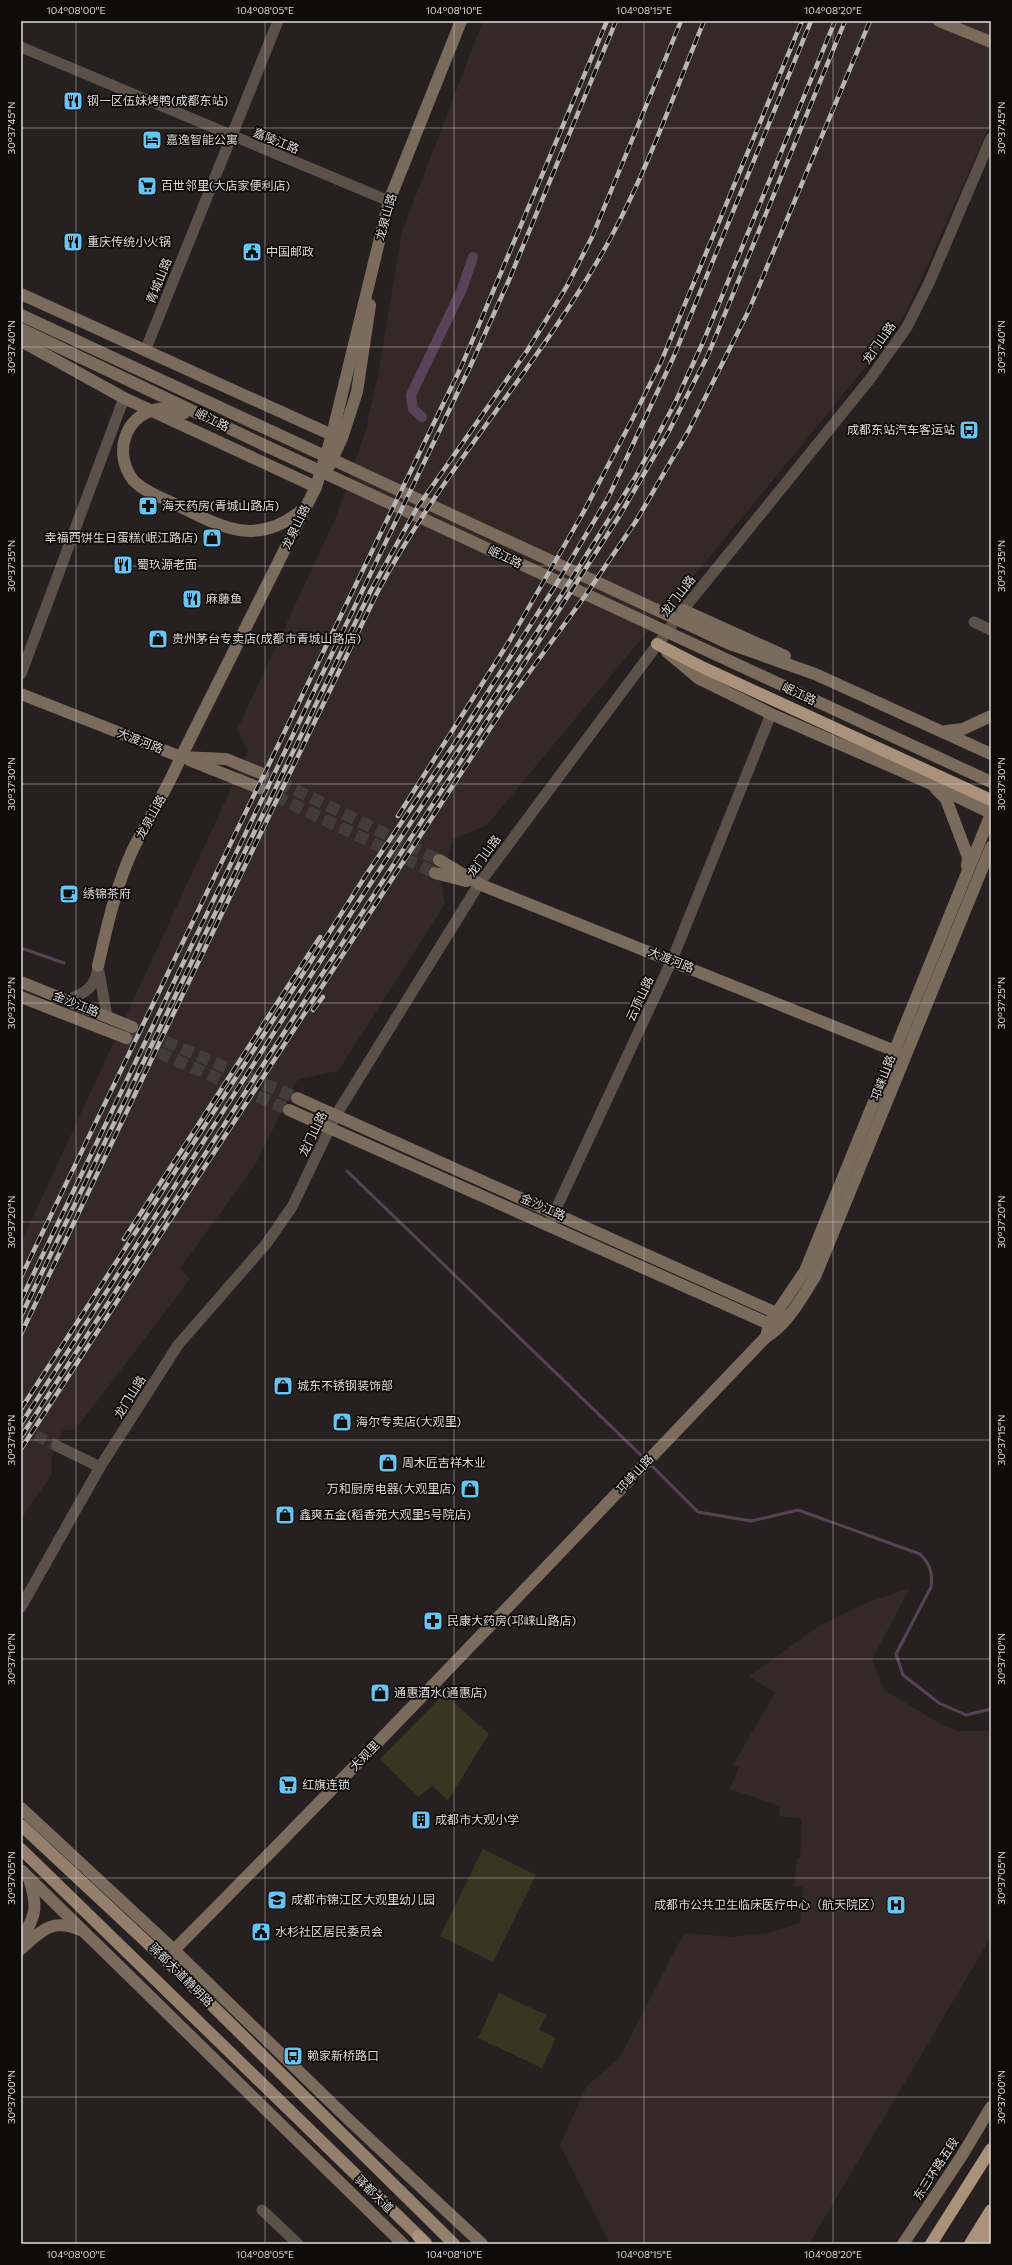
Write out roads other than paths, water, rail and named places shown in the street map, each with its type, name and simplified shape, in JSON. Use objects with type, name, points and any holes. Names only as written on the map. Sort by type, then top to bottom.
[{"type":"highway","points":[[657,644],[704,668],[991,800]]},
{"type":"highway","points":[[931,2244],[991,2149]]},
{"type":"highway","points":[[923,2244],[984,2160]]},
{"type":"highway","points":[[970,2244],[991,2210]]},
{"type":"highway","points":[[982,2244],[991,2224]]},
{"type":"main road","name":"驿都大道静明路","points":[[21,1825],[170,1964],[454,2244]]},
{"type":"main road","name":"驿都大道静明路","points":[[21,1849],[321,2143]]},
{"type":"main road","name":"驿都大道","points":[[321,2143],[423,2241]]},
{"type":"street","name":"青城山路","points":[[145,351],[233,137],[278,21]]},
{"type":"street","points":[[429,101],[433,75],[455,21]]},
{"type":"street","name":"龙泉山路","points":[[67,1000],[88,991],[95,983],[111,909],[133,850],[166,791],[181,757],[316,487],[332,435],[389,201],[461,21]]},
{"type":"street","points":[[216,422],[171,409],[158,408],[142,414],[124,436],[122,448],[124,463],[134,481],[154,494],[215,524],[240,531],[256,532],[273,528],[291,519],[304,509],[321,485],[350,414],[357,392],[377,262],[392,205],[468,21]]},
{"type":"street","points":[[939,21],[991,41]]},
{"type":"street","points":[[961,21],[991,41]]},
{"type":"street","name":"嘉陵江路","points":[[21,47],[389,201]]},
{"type":"street","name":"龙门山路","points":[[21,1607],[100,1467],[178,1345],[266,1244],[292,1207],[336,1115],[479,884],[682,610],[870,378],[907,327],[929,283],[991,138]]},
{"type":"street","points":[[21,294],[332,435]]},
{"type":"street","name":"岷江路","points":[[21,315],[730,644],[815,674],[991,754]]},
{"type":"street","name":"岷江路","points":[[21,328],[216,422],[792,691],[991,782]]},
{"type":"street","name":"岷江路","points":[[21,341],[124,398],[316,487]]},
{"type":"street","points":[[21,352],[49,356]]},
{"type":"street","points":[[21,674],[124,398]]},
{"type":"street","points":[[682,610],[991,751]]},
{"type":"street","points":[[974,622],[991,630]]},
{"type":"street","points":[[657,644],[698,678],[771,714],[929,783],[991,814]]},
{"type":"street","name":"大渡河路","points":[[21,694],[181,757],[226,759],[263,774]]},
{"type":"street","name":"云顶山路","points":[[549,1224],[672,960],[771,714]]},
{"type":"street","points":[[946,731],[963,729],[991,716]]},
{"type":"street","points":[[181,757],[259,788]]},
{"type":"street","points":[[929,783],[946,799],[968,857],[967,872]]},
{"type":"street","name":"邛崃山路","points":[[504,1613],[766,1337],[780,1328],[782,1316],[805,1271],[844,1178],[894,1050],[991,814]]},
{"type":"street","name":"邛崃山路","points":[[766,1337],[769,1324],[782,1316],[816,1277],[991,847]]},
{"type":"street","name":"大渡河路","points":[[439,860],[479,884],[672,960],[906,1056]]},
{"type":"street","points":[[980,875],[991,870]]},
{"type":"street","points":[[435,873],[479,884]]},
{"type":"street","points":[[98,966],[107,1016]]},
{"type":"street","name":"金沙江路","points":[[21,982],[132,1027]]},
{"type":"street","name":"金沙江路","points":[[21,997],[126,1038]]},
{"type":"street","name":"金沙江路","points":[[297,1098],[782,1316]]},
{"type":"street","name":"金沙江路","points":[[289,1110],[549,1224],[780,1328]]},
{"type":"street","points":[[57,1446],[100,1467]]},
{"type":"street","name":"大观里","points":[[174,1950],[504,1613]]},
{"type":"street","points":[[21,1808],[174,1950],[348,2119],[482,2244]]},
{"type":"street","points":[[25,1873],[88,1933],[403,2244]]},
{"type":"street","points":[[21,1943],[34,1914],[36,1901],[25,1873]]},
{"type":"street","points":[[21,1950],[38,1934],[57,1924],[72,1925],[88,1933]]},
{"type":"street","name":"东三环路五段","points":[[903,2244],[961,2157],[991,2107]]},
{"type":"street","points":[[262,2210],[298,2244]]},
{"type":"waterway","points":[[422,417],[413,409],[411,395],[462,289],[473,257]]},
{"type":"waterway","points":[[21,948],[64,963]]},
{"type":"waterway","points":[[347,1171],[645,1459]]},
{"type":"waterway","points":[[649,1463],[698,1512],[751,1521],[798,1510],[920,1554],[930,1569],[932,1577],[931,1587],[896,1654],[903,1675],[939,1703],[966,1715],[991,1709]]},
{"type":"tunnel","points":[[263,774],[439,860]]},
{"type":"tunnel","points":[[259,788],[435,873]]},
{"type":"tunnel","points":[[132,1027],[297,1098]]},
{"type":"tunnel","points":[[126,1038],[289,1110]]},
{"type":"tunnel","points":[[21,1428],[57,1446]]},
{"type":"railway","points":[[21,1277],[462,365],[607,21]]},
{"type":"railway","points":[[21,1300],[470,367],[509,280],[616,21]]},
{"type":"railway","points":[[21,1316],[371,590],[417,508],[527,351],[567,286],[592,237],[681,21]]},
{"type":"railway","points":[[21,1334],[167,1027],[377,593],[403,547],[461,459],[553,330],[609,241],[648,160],[704,21]]},
{"type":"railway","points":[[398,816],[510,640],[583,513],[633,418],[661,362],[802,21]]},
{"type":"railway","points":[[21,1409],[364,878],[463,731],[554,588],[608,498],[674,356],[811,21]]},
{"type":"railway","points":[[21,1424],[359,901],[562,594],[636,476],[675,403],[704,340],[835,21]]},
{"type":"railway","points":[[21,1437],[552,621],[620,515],[669,431],[708,355],[845,21]]},
{"type":"railway","points":[[21,1449],[506,704],[585,596],[636,521],[689,430],[749,310],[870,21]]},
{"type":"railway","points":[[124,1239],[320,937]]},
{"type":"railway","points":[[313,1010],[323,997]]},
{"type":"place","name":"钢一区伍妹烤鸭(成都东站)","points":[[73,101]]},
{"type":"place","name":"嘉逸智能公寓","points":[[152,140]]},
{"type":"place","name":"百世邻里(大店家便利店)","points":[[147,186]]},
{"type":"place","name":"重庆传统小火锅","points":[[73,242]]},
{"type":"place","name":"中国邮政","points":[[252,252]]},
{"type":"place","name":"成都东站汽车客运站","points":[[969,430]]},
{"type":"place","name":"海天药房(青城山路店)","points":[[148,506]]},
{"type":"place","name":"幸福西饼生日蛋糕(岷江路店)","points":[[212,538]]},
{"type":"place","name":"蜀玖源老面","points":[[123,565]]},
{"type":"place","name":"麻藤鱼","points":[[192,599]]},
{"type":"place","name":"贵州茅台专卖店(成都市青城山路店)","points":[[158,639]]},
{"type":"place","name":"绣锦茶府","points":[[69,894]]},
{"type":"place","name":"城东不锈钢装饰部","points":[[283,1386]]},
{"type":"place","name":"海尔专卖店(大观里)","points":[[342,1422]]},
{"type":"place","name":"周木匠吉祥木业","points":[[388,1463]]},
{"type":"place","name":"万和厨房电器(大观里店)","points":[[470,1489]]},
{"type":"place","name":"鑫爽五金(稻香苑大观里5号院店)","points":[[285,1515]]},
{"type":"place","name":"民康大药房(邛崃山路店)","points":[[433,1621]]},
{"type":"place","name":"通惠酒水(通惠店)","points":[[380,1693]]},
{"type":"place","name":"红旗连锁","points":[[288,1785]]},
{"type":"place","name":"成都市大观小学","points":[[421,1820]]},
{"type":"place","name":"成都市锦江区大观里幼儿园","points":[[277,1900]]},
{"type":"place","name":"成都市公共卫生临床医疗中心（航天院区）","points":[[896,1905]]},
{"type":"place","name":"水杉社区居民委员会","points":[[261,1932]]},
{"type":"place","name":"赖家新桥路口","points":[[293,2056]]}]
